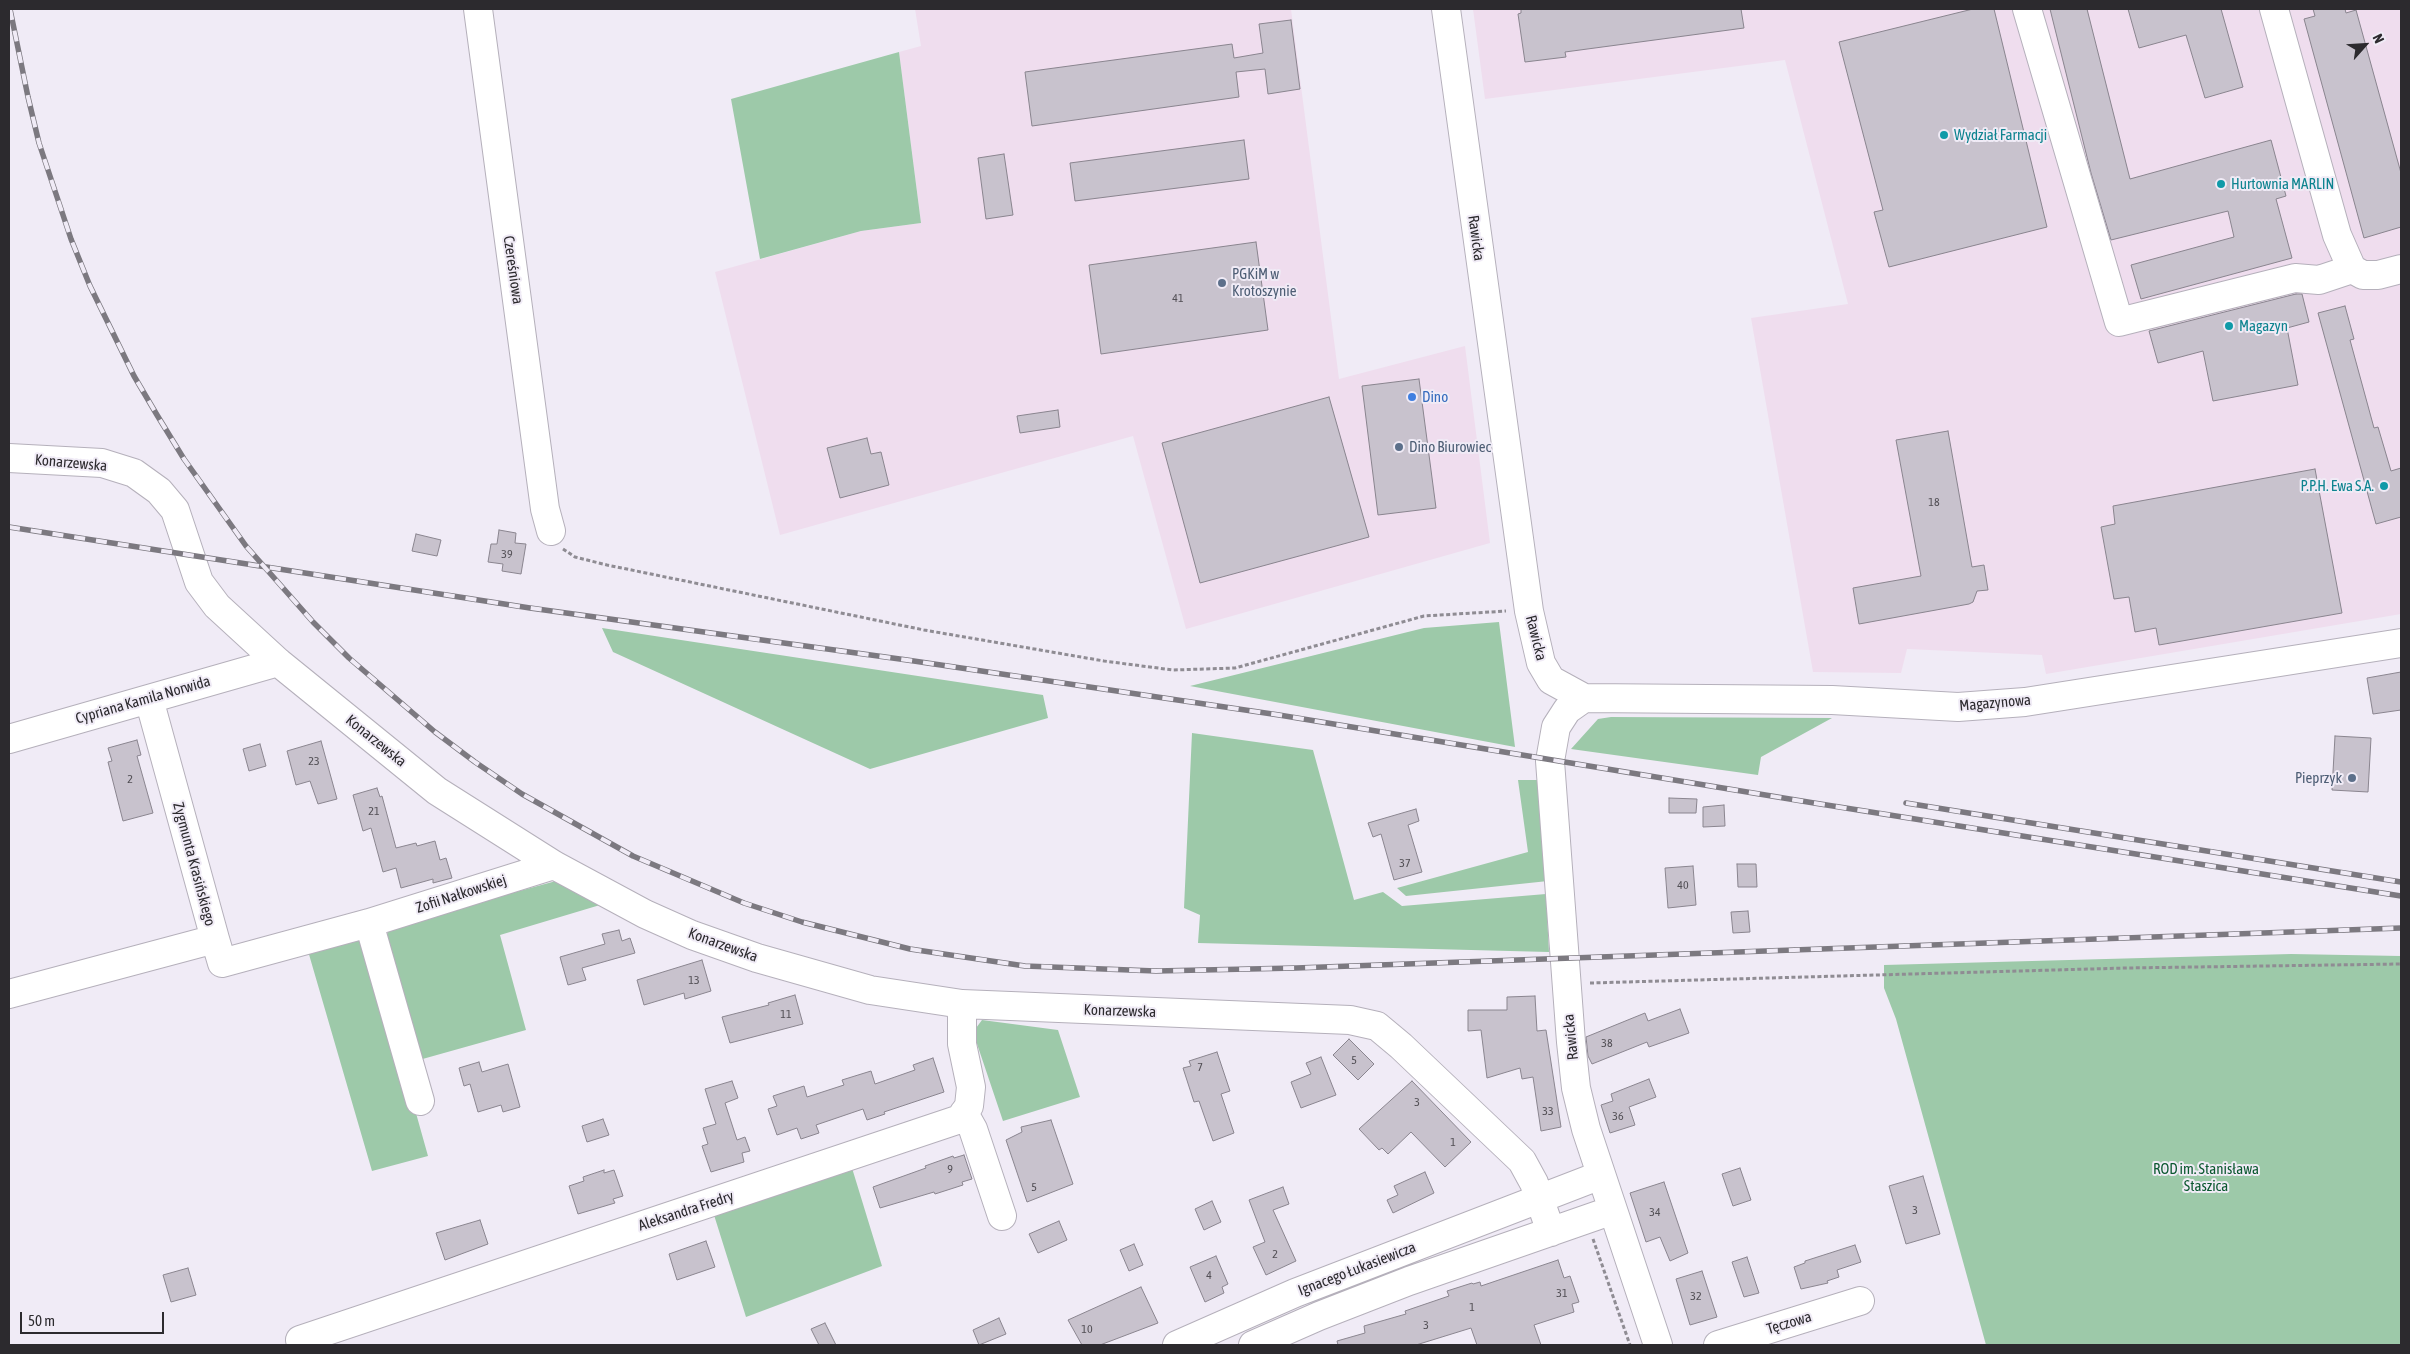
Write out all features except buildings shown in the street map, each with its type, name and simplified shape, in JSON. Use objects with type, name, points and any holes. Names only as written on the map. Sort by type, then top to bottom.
[{"type":"street","name":"Czereśniowa","points":[[478,9],[544,509],[551,531]]},
{"type":"street","name":"Rawicka","points":[[1446,9],[1529,611],[1541,663],[1551,680],[1584,698],[1567,710],[1556,727],[1550,761],[1570,1042],[1576,1088],[1601,1175],[1658,1345]]},
{"type":"street","points":[[2027,9],[2120,322],[2295,278],[2319,280],[2352,268]]},
{"type":"street","points":[[2274,9],[2337,235],[2352,268],[2363,275],[2378,275],[2401,269]]},
{"type":"street","name":"Konarzewska","points":[[9,458],[102,463],[134,473],[159,491],[175,510],[199,582],[217,606],[278,662],[437,790],[554,865],[645,914],[692,935],[757,958],[870,990],[962,1004],[1350,1020],[1377,1026],[1401,1046],[1522,1161],[1540,1199]]},
{"type":"street","name":"Magazynowa","points":[[1584,698],[1832,700],[1958,707],[2025,702],[2401,643]]},
{"type":"street","name":"Cypriana Kamila Norwida","points":[[9,738],[278,662]]},
{"type":"street","name":"Zygmunta Krasińskiego","points":[[9,994],[219,951],[149,699]]},
{"type":"street","name":"Zofii Nałkowskiej","points":[[219,951],[369,923],[554,865]]},
{"type":"street","points":[[369,923],[420,1101]]},
{"type":"street","points":[[962,1004],[962,1044],[971,1087],[969,1106],[964,1113],[973,1129],[1002,1216]]},
{"type":"street","name":"Aleksandra Fredry","points":[[300,1340],[960,1119],[964,1113]]},
{"type":"street","name":"Ignacego Łukasiewicza","points":[[1177,1345],[1295,1293],[1601,1175]]},
{"type":"street","points":[[1540,1199],[1551,1232]]},
{"type":"street","name":"Ignacego Łukasiewicza","points":[[1253,1345],[1409,1281],[1613,1210]]},
{"type":"street","points":[[1295,1293],[1308,1321]]},
{"type":"street","name":"Tęczowa","points":[[1718,1345],[1860,1301]]},
{"type":"path","points":[[551,531],[563,550],[575,557],[607,566],[924,630],[1104,661],[1173,670],[1235,668],[1424,616],[1529,611]]},
{"type":"path","points":[[1585,983],[2076,969],[2401,964]]},
{"type":"path","points":[[1586,1219],[1630,1345]]},
{"type":"shaded area","points":[[915,9],[1291,9],[1339,379],[1465,346],[1490,543],[1186,629],[1133,436],[780,535],[715,272],[861,231],[921,223],[899,52],[921,46]]},
{"type":"shaded area","points":[[1473,9],[2401,9],[2401,614],[2046,674],[2042,655],[1907,649],[1901,673],[1813,672],[1751,318],[1848,304],[1785,60],[1485,99]]},
{"type":"green space","points":[[899,52],[921,223],[861,231],[760,259],[731,99]]},
{"type":"green space","points":[[1499,622],[1515,747],[1190,686],[1424,628]]},
{"type":"green space","points":[[602,628],[1043,695],[1048,718],[870,769],[613,652]]},
{"type":"green space","points":[[1611,717],[1832,718],[1761,757],[1758,775],[1571,749],[1598,719]]},
{"type":"green space","points":[[1192,733],[1313,750],[1354,900],[1383,892],[1402,906],[1546,894],[1549,952],[1198,943],[1200,915],[1184,908]]},
{"type":"green space","points":[[1518,780],[1539,780],[1548,881],[1406,896],[1397,888],[1528,852]]},
{"type":"green space","points":[[556,881],[600,905],[500,935],[526,1030],[419,1060],[385,938],[391,926]]},
{"type":"green space","points":[[353,937],[368,942],[428,1156],[372,1171],[308,951]]},
{"type":"green space","name":"ROD im. Stanisława Staszica","points":[[2291,954],[2401,956],[2401,1345],[1986,1345],[1896,1019],[1884,988],[1884,965]]},
{"type":"green space","points":[[982,1020],[1058,1030],[1080,1097],[1003,1121],[973,1032]]},
{"type":"green space","points":[[852,1168],[882,1266],[746,1317],[714,1215]]},
{"type":"railway","points":[[10,9],[39,143],[71,239],[90,286],[134,376],[157,415],[184,459],[246,546],[313,622],[349,658],[435,732],[475,762],[522,794],[633,856],[744,903],[802,922],[910,949],[1025,966],[1156,971],[1296,968],[2401,928]]},
{"type":"railway","points":[[9,527],[530,608],[907,660],[1279,715],[1814,803],[2401,896]]},
{"type":"railway","points":[[1906,803],[2401,882]]},
{"type":"place","name":"Wydział Farmacji","points":[[1944,135]]},
{"type":"place","name":"Hurtownia MARLIN","points":[[2221,184]]},
{"type":"place","name":"PGKiM w Krotoszynie","points":[[1222,283]]},
{"type":"place","name":"Magazyn","points":[[2229,326]]},
{"type":"place","name":"Dino","points":[[1412,397]]},
{"type":"place","name":"Dino Biurowiec","points":[[1399,447]]},
{"type":"place","name":"P.P.H. Ewa S.A.","points":[[2384,486]]},
{"type":"place","name":"Pieprzyk","points":[[2352,778]]}]
